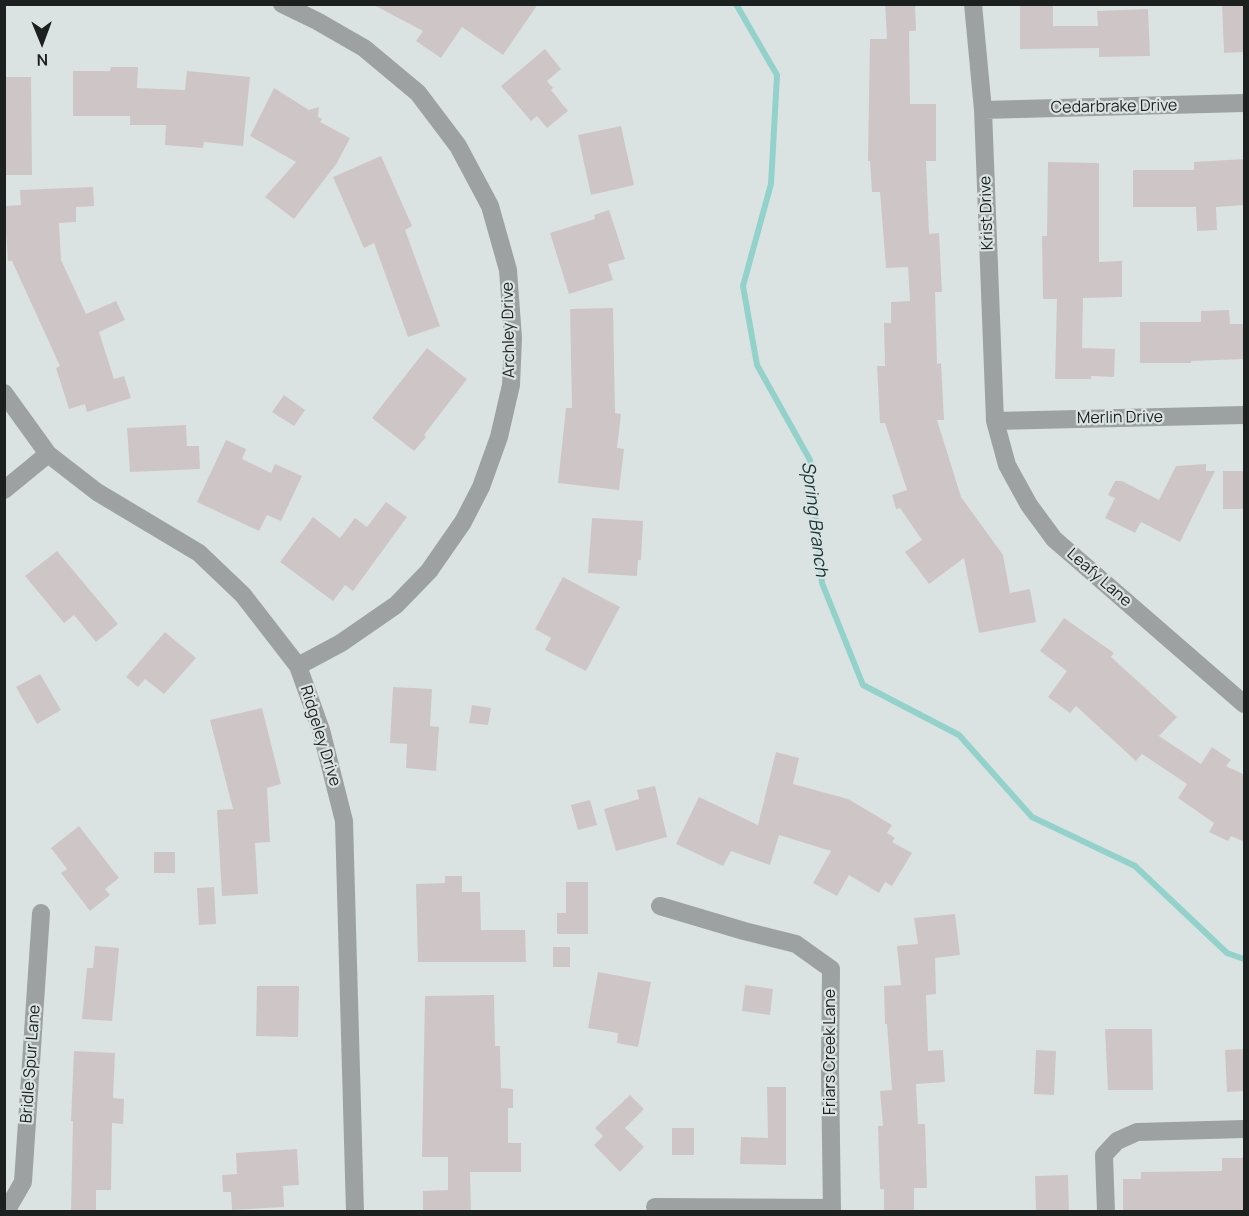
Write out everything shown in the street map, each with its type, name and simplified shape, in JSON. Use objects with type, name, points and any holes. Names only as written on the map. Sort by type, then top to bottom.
[{"type":"street","name":"Archley Drive","points":[[282,4],[364,48],[418,93],[458,146],[490,207],[508,270],[513,338],[511,385],[499,437],[481,487],[464,522],[429,571],[396,605],[341,643],[298,666]]},
{"type":"street","name":"Krist Drive","points":[[973,4],[984,110],[994,421]]},
{"type":"street","name":"Cedarbrake Drive","points":[[984,110],[1245,104]]},
{"type":"street","name":"Ridgeley Drive","points":[[4,393],[48,454],[97,492],[199,554],[243,595],[298,666],[321,730],[344,821],[355,1212]]},
{"type":"street","name":"Merlin Drive","points":[[994,421],[1245,415]]},
{"type":"street","name":"Leafy Lane","points":[[994,421],[1007,465],[1017,486],[1054,539],[1245,704]]},
{"type":"street","points":[[4,490],[48,454]]},
{"type":"street","name":"Friars Creek Lane","points":[[660,906],[796,944],[831,969],[832,1210]]},
{"type":"street","name":"Bridle Spur Lane","points":[[9,1212],[8,1208],[23,1182],[41,913]]},
{"type":"street","points":[[1106,1212],[1104,1155],[1117,1141],[1137,1132],[1245,1129]]},
{"type":"street","points":[[655,1207],[832,1210]]},
{"type":"building","points":[[372,4],[538,4],[503,55],[462,27],[441,58],[416,41],[423,31]]},
{"type":"building","points":[[885,4],[915,4],[916,31],[909,31],[910,104],[936,104],[936,161],[926,161],[929,234],[939,233],[942,292],[935,292],[937,364],[941,363],[944,420],[937,420],[961,497],[1003,555],[1010,593],[1030,589],[1036,622],[979,633],[964,558],[929,584],[905,552],[922,540],[900,508],[896,509],[892,495],[907,490],[885,423],[880,423],[877,366],[885,366],[884,323],[891,323],[891,302],[910,301],[908,267],[886,268],[880,192],[872,192],[870,161],[868,161],[870,39],[887,39]]},
{"type":"building","points":[[1020,4],[1053,4],[1053,26],[1098,26],[1097,11],[1148,9],[1150,56],[1099,57],[1099,48],[1020,49]]},
{"type":"building","points":[[1222,4],[1245,4],[1245,52],[1224,53]]},
{"type":"building","points":[[545,49],[561,69],[547,81],[553,88],[551,90],[568,111],[547,128],[537,116],[531,121],[501,86]]},
{"type":"building","points":[[111,67],[138,67],[137,88],[185,90],[187,71],[250,77],[243,146],[204,142],[203,148],[165,145],[166,125],[130,125],[130,116],[73,116],[73,71],[110,71]]},
{"type":"building","points":[[4,77],[31,77],[32,175],[4,175]]},
{"type":"building","points":[[274,88],[309,110],[319,107],[318,117],[322,119],[320,122],[350,138],[337,163],[294,219],[265,197],[296,162],[250,136]]},
{"type":"building","points":[[621,126],[634,185],[591,195],[578,135]]},
{"type":"building","points":[[381,156],[412,226],[405,230],[440,326],[408,337],[374,243],[364,248],[333,177]]},
{"type":"building","points":[[1245,159],[1245,205],[1216,207],[1217,230],[1197,231],[1196,207],[1133,207],[1133,170],[1194,170],[1194,162]]},
{"type":"building","points":[[1048,162],[1099,163],[1099,262],[1122,261],[1122,297],[1083,298],[1082,348],[1115,349],[1114,377],[1055,379],[1057,299],[1043,299],[1042,236],[1047,236]]},
{"type":"building","points":[[93,187],[94,206],[76,207],[76,222],[59,223],[61,260],[86,314],[116,301],[125,320],[99,332],[114,379],[124,376],[131,398],[87,412],[85,404],[69,409],[56,368],[60,366],[12,261],[8,261],[4,206],[21,205],[20,190]]},
{"type":"building","points":[[609,210],[625,259],[608,264],[613,280],[569,294],[550,233],[595,219],[594,215]]},
{"type":"building","points":[[613,308],[615,413],[621,414],[617,448],[624,449],[619,490],[558,483],[566,408],[572,408],[570,309]]},
{"type":"building","points":[[1229,310],[1230,324],[1245,324],[1245,359],[1191,361],[1191,363],[1140,363],[1140,322],[1201,322],[1201,311]]},
{"type":"building","points":[[427,348],[467,379],[414,451],[372,418]]},
{"type":"building","points":[[284,395],[305,410],[294,426],[272,412]]},
{"type":"building","points":[[186,425],[187,446],[199,446],[200,469],[130,472],[127,428]]},
{"type":"building","points":[[226,440],[246,449],[242,459],[271,473],[275,464],[302,476],[281,521],[267,515],[259,531],[197,502]]},
{"type":"building","points":[[1206,464],[1206,471],[1215,471],[1180,542],[1141,522],[1135,533],[1105,518],[1115,498],[1108,495],[1115,481],[1122,481],[1159,500],[1176,466]]},
{"type":"building","points":[[1223,471],[1245,471],[1245,509],[1223,509]]},
{"type":"building","points":[[386,502],[407,517],[353,591],[345,585],[333,601],[280,562],[313,517],[340,538],[355,518],[367,527]]},
{"type":"building","points":[[592,518],[643,521],[641,560],[638,560],[637,576],[588,573]]},
{"type":"building","points":[[57,551],[118,624],[96,642],[74,615],[64,623],[25,576]]},
{"type":"building","points":[[563,577],[620,607],[586,671],[545,650],[551,638],[535,629]]},
{"type":"building","points":[[1064,618],[1114,653],[1111,657],[1177,717],[1159,736],[1201,764],[1212,747],[1231,760],[1226,766],[1245,775],[1245,842],[1231,836],[1228,841],[1209,832],[1214,823],[1178,798],[1187,784],[1142,754],[1136,761],[1076,706],[1070,713],[1048,697],[1067,671],[1040,651]]},
{"type":"building","points":[[165,632],[196,658],[164,694],[145,679],[138,687],[126,677]]},
{"type":"building","points":[[40,674],[61,710],[37,724],[16,687]]},
{"type":"building","points":[[393,687],[432,689],[430,726],[439,727],[436,771],[406,768],[407,744],[390,743]]},
{"type":"building","points":[[472,705],[491,708],[488,725],[469,723]]},
{"type":"building","points":[[262,708],[281,784],[267,788],[270,842],[255,843],[258,894],[222,896],[217,810],[233,809],[210,720]]},
{"type":"building","points":[[776,752],[799,758],[793,784],[848,799],[892,825],[887,833],[895,838],[892,842],[912,853],[892,886],[885,882],[879,893],[849,875],[837,896],[813,883],[831,851],[779,835],[770,865],[731,851],[723,866],[676,844],[699,797],[758,825]]},
{"type":"building","points":[[655,786],[667,837],[616,851],[604,809],[639,799],[637,790]]},
{"type":"building","points":[[590,800],[597,825],[578,830],[571,805]]},
{"type":"building","points":[[79,826],[119,878],[105,889],[110,895],[90,911],[61,873],[67,869],[51,848]]},
{"type":"building","points":[[154,852],[175,852],[175,873],[154,873]]},
{"type":"building","points":[[445,876],[462,876],[462,892],[480,892],[481,930],[525,930],[526,962],[418,962],[416,884],[445,883]]},
{"type":"building","points":[[566,882],[588,882],[588,934],[557,934],[557,913],[566,913]]},
{"type":"building","points":[[214,887],[216,924],[199,925],[197,888]]},
{"type":"building","points":[[955,914],[960,955],[935,958],[936,994],[926,995],[928,1051],[943,1050],[945,1082],[916,1084],[918,1124],[925,1124],[927,1188],[914,1188],[914,1212],[884,1212],[884,1189],[880,1189],[878,1126],[883,1126],[880,1091],[892,1090],[887,1024],[885,1024],[884,986],[901,985],[897,946],[918,944],[914,918]]},
{"type":"building","points":[[95,946],[119,948],[112,1021],[82,1019],[87,968],[93,968]]},
{"type":"building","points":[[553,947],[570,947],[570,967],[553,967]]},
{"type":"building","points":[[598,972],[651,982],[638,1047],[617,1043],[618,1033],[588,1028]]},
{"type":"building","points":[[745,985],[773,989],[770,1015],[742,1011]]},
{"type":"building","points":[[257,986],[299,986],[298,1037],[256,1036]]},
{"type":"building","points":[[494,995],[495,1046],[500,1046],[501,1088],[513,1089],[513,1108],[508,1108],[508,1143],[521,1143],[521,1172],[470,1172],[471,1212],[423,1212],[423,1191],[448,1190],[448,1157],[422,1157],[425,996]]},
{"type":"building","points":[[1105,1029],[1152,1029],[1153,1090],[1108,1090]]},
{"type":"building","points":[[1245,1049],[1245,1091],[1227,1092],[1225,1050]]},
{"type":"building","points":[[1036,1050],[1056,1051],[1054,1095],[1034,1094]]},
{"type":"building","points":[[74,1051],[115,1053],[113,1098],[124,1099],[123,1124],[112,1123],[111,1190],[96,1190],[96,1212],[71,1211]]},
{"type":"building","points":[[767,1087],[786,1087],[786,1165],[740,1164],[741,1137],[768,1138]]},
{"type":"building","points":[[630,1095],[644,1109],[625,1128],[644,1147],[620,1172],[594,1145],[603,1136],[595,1128]]},
{"type":"building","points":[[672,1128],[694,1128],[694,1155],[672,1155]]},
{"type":"building","points":[[297,1149],[299,1185],[283,1186],[284,1207],[232,1210],[231,1192],[223,1192],[222,1175],[237,1174],[236,1153]]},
{"type":"building","points":[[1222,1158],[1245,1158],[1245,1212],[1123,1212],[1123,1179],[1141,1179],[1141,1172],[1222,1171]]},
{"type":"building","points":[[1068,1175],[1069,1212],[1036,1212],[1035,1176]]},
{"type":"waterway","name":"Spring Branch","points":[[736,4],[777,75],[771,184],[743,286],[757,365],[810,460],[822,583],[863,685],[959,735],[1032,817],[1135,866],[1227,953],[1244,959]]}]
